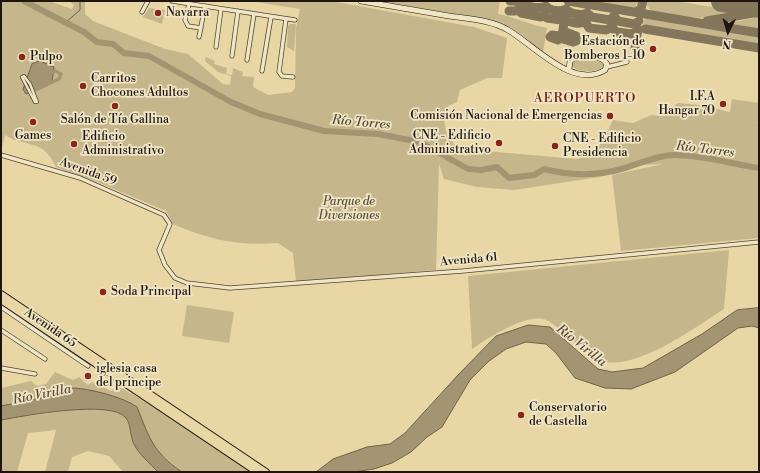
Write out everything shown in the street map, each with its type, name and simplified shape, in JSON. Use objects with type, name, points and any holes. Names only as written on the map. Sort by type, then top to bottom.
[{"type":"highway","points":[[1,294],[266,472]]},
{"type":"highway","points":[[1,300],[257,472]]},
{"type":"main road","points":[[361,1],[495,25],[517,36],[553,62],[575,73],[589,75],[600,73],[607,67],[605,61],[592,57],[578,57],[570,61],[553,62]]},
{"type":"main road","points":[[569,69],[570,61]]},
{"type":"street","points":[[142,12],[148,1]]},
{"type":"street","points":[[172,1],[295,20]]},
{"type":"street","points":[[189,4],[185,20],[188,26],[201,28]]},
{"type":"street","points":[[199,37],[205,6]]},
{"type":"street","points":[[216,47],[221,9]]},
{"type":"street","points":[[232,56],[238,12]]},
{"type":"street","points":[[248,60],[254,14]]},
{"type":"street","points":[[262,71],[271,17]]},
{"type":"street","points":[[286,19],[279,72],[282,76],[293,77]]},
{"type":"street","points":[[607,67],[626,62]]},
{"type":"street","points":[[24,76],[28,82],[37,102],[35,102],[28,91],[22,77],[24,76]]},
{"type":"street","name":"Avenida 59","points":[[1,155],[80,178],[164,215],[170,224],[159,250],[170,273],[180,281]]},
{"type":"street","name":"Avenida 61","points":[[180,281],[230,288],[361,280],[759,242]]},
{"type":"street","name":"Avenida 65","points":[[1,308],[88,366]]},
{"type":"street","points":[[1,330],[45,359]]},
{"type":"street","points":[[1,368],[35,374]]},
{"type":"green space","name":"Parque de Diversiones","points":[[1,1],[49,1],[72,9],[74,5],[69,1],[85,1],[85,14],[93,21],[165,49],[188,54],[223,84],[230,85],[231,76],[218,72],[205,61],[206,57],[215,61],[214,64],[227,68],[226,74],[232,75],[233,68],[243,72],[242,76],[254,77],[253,87],[268,95],[292,92],[295,88],[296,28],[300,9],[250,1],[331,1],[474,27],[507,38],[502,78],[487,78],[460,90],[457,102],[448,106],[444,119],[447,136],[465,156],[485,151],[577,159],[591,153],[596,149],[604,139],[613,120],[633,123],[651,115],[662,116],[678,103],[699,105],[730,112],[732,99],[759,103],[759,122],[756,122],[759,123],[759,238],[621,251],[612,175],[663,164],[642,165],[599,177],[514,190],[477,187],[444,179],[439,164],[436,270],[296,282],[293,253],[278,243],[237,243],[212,238],[186,230],[173,224],[166,211],[100,183],[56,167],[51,158],[40,147],[20,142],[5,135],[1,151]]},
{"type":"green space","points":[[378,1],[500,1],[498,14],[547,28],[543,53],[517,33],[467,16]]},
{"type":"green space","points":[[591,1],[639,1],[635,7],[631,8]]},
{"type":"green space","points":[[648,1],[676,1],[736,11],[716,17],[705,18],[683,16],[651,11],[647,5]]},
{"type":"green space","points":[[149,8],[165,10],[162,24],[143,17]]},
{"type":"green space","points":[[645,17],[759,37],[759,45],[643,26]]},
{"type":"green space","points":[[759,17],[759,29],[728,23]]},
{"type":"green space","points":[[290,24],[296,24],[294,51],[287,47],[288,26]]},
{"type":"green space","points":[[578,59],[602,62],[604,66],[593,71],[575,69],[571,64]]},
{"type":"green space","points":[[729,250],[724,309],[651,353],[635,359],[620,362],[606,362],[597,358],[550,322],[538,319],[518,323],[487,339],[472,349],[468,276]]},
{"type":"green space","points":[[187,305],[234,312],[229,343],[182,336]]},
{"type":"green space","points":[[55,372],[73,380],[79,377],[88,385],[92,382],[111,391],[118,386],[252,472],[182,472],[154,448],[142,422],[96,392],[74,388],[56,395],[1,406],[1,388],[31,381],[37,386],[46,384]]},
{"type":"green space","points":[[78,409],[110,410],[121,413],[127,419],[134,444],[158,472],[123,472],[109,456],[88,451],[72,457],[68,472],[45,472],[56,430],[28,433],[17,472],[1,472],[1,420]]},
{"type":"shaded area","points":[[40,61],[54,67],[52,82],[26,94],[23,89],[32,64]]},
{"type":"shaded area","name":"Río Virilla","points":[[759,308],[759,328],[752,326],[738,328],[675,372],[631,389],[605,388],[575,378],[556,353],[546,344],[526,342],[506,349],[489,361],[470,380],[442,427],[427,437],[411,452],[392,463],[374,469],[354,472],[316,472],[333,459],[367,447],[390,444],[405,433],[496,336],[528,325],[550,327],[598,369],[612,372],[643,368],[702,334],[737,310]]},
{"type":"shaded area","name":"Río Virilla","points":[[74,388],[107,394],[131,403],[137,407],[153,444],[164,457],[182,472],[158,472],[136,448],[128,421],[118,412],[86,409],[67,410],[1,420],[1,406],[56,395]]},
{"type":"waterway","name":"Río Torres","points":[[24,1],[84,32],[97,42],[113,44],[124,53],[149,56],[231,102],[260,114],[324,131],[378,134],[420,142],[468,169],[481,170],[497,167],[509,178],[534,175],[544,169],[564,173],[594,174],[615,171],[669,155],[686,155],[707,158],[759,168]]},
{"type":"waterway","points":[[65,23],[80,10],[80,1]]},
{"type":"waterway","points":[[55,71],[61,74],[59,79],[31,92],[26,90],[28,84],[55,71]]},
{"type":"taxiway","points":[[510,1],[520,1]]},
{"type":"taxiway","points":[[521,1],[525,5],[532,7],[546,6],[550,9],[559,11],[566,9],[576,14],[587,13],[592,17],[610,20],[614,16],[618,21],[634,24],[639,21]]},
{"type":"taxiway","points":[[568,1],[759,33]]},
{"type":"taxiway","points":[[635,12],[641,9],[643,1]]},
{"type":"taxiway","points":[[741,4],[743,9],[741,15]]},
{"type":"taxiway","points":[[509,11],[519,9],[521,13],[541,17],[545,15],[547,18],[561,20],[565,18],[574,23],[585,21],[589,28],[606,30],[612,27]]},
{"type":"taxiway","points":[[707,21],[759,12]]},
{"type":"taxiway","points":[[563,31],[576,36],[576,41],[573,42],[563,39],[562,37],[565,15]]},
{"type":"taxiway","points":[[613,22],[612,28],[617,32],[632,34],[637,31]]},
{"type":"taxiway","points":[[635,48],[638,29]]},
{"type":"taxiway","points":[[645,29],[759,48]]},
{"type":"taxiway","points":[[562,37],[558,40],[550,37],[552,35],[560,36],[563,33]]},
{"type":"runway","points":[[722,1],[759,7]]},
{"type":"place","name":"Navarra","points":[[158,13]]},
{"type":"place","name":"Estación de Bomberos 1-10","points":[[653,49]]},
{"type":"place","name":"Pulpo","points":[[22,57]]},
{"type":"place","name":"Carritos Chocones Adultos","points":[[83,86]]},
{"type":"place","name":"I.F.A Hangar 70","points":[[723,104]]},
{"type":"place","name":"Salón de Tía Gallina","points":[[115,106]]},
{"type":"place","name":"Comisión Nacional de Emergencias","points":[[610,116]]},
{"type":"place","name":"Games","points":[[33,122]]},
{"type":"place","name":"CNE - Edificio Administrativo","points":[[499,143]]},
{"type":"place","name":"Edificio Administrativo","points":[[74,144]]},
{"type":"place","name":"CNE - Edificio Presidencia","points":[[555,146]]},
{"type":"place","name":"Soda Principal","points":[[103,292]]},
{"type":"place","name":"iglesia casa del principe","points":[[88,376]]},
{"type":"place","name":"Conservatorio de Castella","points":[[521,415]]},
{"type":"district","name":"AEROPUERTO","points":[[585,99]]}]
